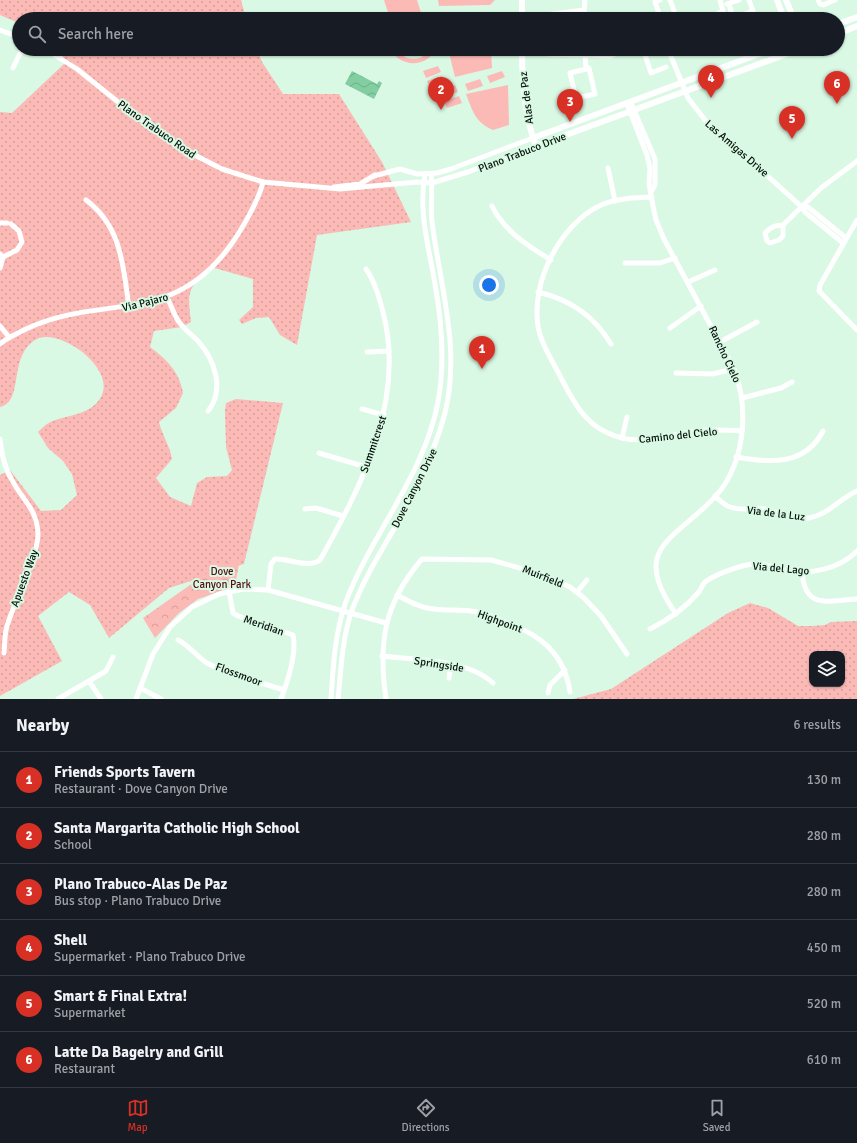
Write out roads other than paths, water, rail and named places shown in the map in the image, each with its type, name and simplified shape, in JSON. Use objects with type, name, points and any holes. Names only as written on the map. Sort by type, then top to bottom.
[{"type":"main road","points":[[522,0],[522,12]]},
{"type":"main road","points":[[777,0],[781,12]]},
{"type":"main road","points":[[786,0],[791,12]]},
{"type":"main road","points":[[845,21],[857,17]]},
{"type":"main road","points":[[845,31],[857,26]]},
{"type":"main road","name":"Alas de Paz","points":[[522,56],[525,99],[536,146]]},
{"type":"main road","name":"Plano Trabuco Drive","points":[[533,138],[753,56]]},
{"type":"main road","name":"Plano Trabuco Drive","points":[[536,146],[632,112],[781,56]]},
{"type":"street","points":[[570,12],[584,10],[585,0]]},
{"type":"street","points":[[658,12],[654,2],[660,0]]},
{"type":"street","points":[[670,0],[675,12]]},
{"type":"street","points":[[720,0],[723,11],[722,12]]},
{"type":"street","points":[[722,6],[739,0]]},
{"type":"street","points":[[749,0],[753,11],[750,12]]},
{"type":"street","points":[[819,2],[823,5],[834,0]]},
{"type":"street","points":[[729,4],[731,12]]},
{"type":"street","points":[[0,30],[12,34]]},
{"type":"street","points":[[13,68],[19,56]]},
{"type":"street","name":"Plano Trabuco Road","points":[[56,56],[77,69],[128,110],[177,146],[222,169],[263,182],[284,185],[329,187],[360,184],[374,176],[395,170],[405,169],[417,174],[425,174]]},
{"type":"street","points":[[585,56],[586,69]]},
{"type":"street","points":[[602,56],[610,56]]},
{"type":"street","points":[[645,56],[651,73],[666,67]]},
{"type":"street","name":"Las Amigas Drive","points":[[671,56],[685,91],[694,108],[704,120],[802,207],[808,207],[829,229],[845,240]]},
{"type":"street","points":[[589,68],[595,94],[576,98],[570,73],[586,69],[589,68]]},
{"type":"street","name":"Rancho Cielo","points":[[629,103],[653,168]]},
{"type":"street","name":"Rancho Cielo","points":[[632,112],[653,154],[653,168],[649,184],[656,220],[734,369],[742,398],[742,431],[736,457],[726,480],[715,496],[665,541],[657,558],[656,567],[658,586],[676,614]]},
{"type":"street","name":"Plano Trabuco Drive","points":[[425,174],[451,169],[533,138]]},
{"type":"street","name":"Plano Trabuco Drive","points":[[423,183],[432,183],[468,172],[536,146]]},
{"type":"street","points":[[647,155],[653,154]]},
{"type":"street","points":[[783,225],[821,188],[857,161]]},
{"type":"street","points":[[608,168],[615,201]]},
{"type":"street","name":"Dove Canyon Drive","points":[[331,699],[338,629],[343,610],[356,579],[389,514],[413,474],[426,446],[434,419],[442,366],[440,326],[435,283],[423,222],[423,183],[425,174]]},
{"type":"street","name":"Dove Canyon Drive","points":[[338,699],[346,631],[351,612],[362,586],[399,520],[432,454],[445,413],[451,362],[450,331],[432,220],[431,174]]},
{"type":"street","name":"Via Pajaro","points":[[0,344],[9,337],[48,320],[141,305],[167,297],[198,280],[222,258],[236,238],[263,182]]},
{"type":"street","name":"Plano Trabuco Road","points":[[329,187],[340,190],[423,183]]},
{"type":"street","name":"Camino del Cielo","points":[[652,194],[615,201],[599,206],[572,225],[567,231],[543,275],[538,292],[537,315],[540,336],[572,399],[581,413],[592,423],[607,433],[638,441],[694,431],[742,431]]},
{"type":"street","points":[[86,200],[100,210],[116,239],[121,257],[129,307]]},
{"type":"street","points":[[492,206],[500,221],[520,240],[551,260]]},
{"type":"street","points":[[857,220],[820,285],[819,291],[857,330]]},
{"type":"street","points":[[0,223],[9,224],[19,231],[22,242],[17,250],[2,256],[0,268]]},
{"type":"street","points":[[625,263],[660,263],[675,258]]},
{"type":"street","name":"Summitcrest","points":[[268,590],[271,564],[275,559],[316,563],[320,560],[366,467],[377,438],[384,415],[388,390],[389,351],[385,322],[380,303],[373,280],[366,269]]},
{"type":"street","points":[[688,282],[715,270]]},
{"type":"street","points":[[538,292],[569,302],[583,311],[602,330],[611,344]]},
{"type":"street","points":[[167,297],[180,323],[200,343],[213,365],[216,382],[216,397],[208,411]]},
{"type":"street","points":[[670,328],[701,306]]},
{"type":"street","points":[[720,342],[757,322]]},
{"type":"street","points":[[0,326],[9,337]]},
{"type":"street","points":[[367,352],[389,351]]},
{"type":"street","points":[[676,373],[712,374],[734,369]]},
{"type":"street","points":[[742,398],[781,388],[792,382]]},
{"type":"street","points":[[362,409],[384,415]]},
{"type":"street","points":[[622,438],[627,417]]},
{"type":"street","points":[[736,457],[760,461],[781,460],[796,456],[811,448],[818,442],[823,431]]},
{"type":"street","name":"Apuesto Way","points":[[0,439],[3,460],[12,482],[30,504],[36,521],[38,534],[34,553],[8,623],[4,653]]},
{"type":"street","points":[[319,453],[366,467]]},
{"type":"street","name":"Via de la Luz","points":[[715,496],[723,503],[735,508],[764,509],[793,518],[810,518],[825,512],[840,499],[857,490]]},
{"type":"street","points":[[305,509],[316,508],[343,516]]},
{"type":"street","points":[[382,530],[390,535]]},
{"type":"street","name":"Via del Lago","points":[[650,629],[676,614],[699,592],[705,583],[738,567],[750,564],[768,565],[802,572],[824,570],[848,558],[857,551]]},
{"type":"street","name":"Muirfield","points":[[397,595],[422,559],[491,560],[510,564],[545,575],[577,592],[601,616],[627,654]]},
{"type":"street","points":[[802,572],[805,587],[810,594],[820,601],[830,603],[856,599]]},
{"type":"street","points":[[577,592],[587,580]]},
{"type":"street","points":[[136,699],[156,648],[176,620],[202,601],[229,592],[253,588],[268,590],[386,623]]},
{"type":"street","name":"Meridian","points":[[229,592],[233,613],[293,635],[295,643],[284,690]]},
{"type":"street","points":[[386,699],[382,656],[386,623],[397,595]]},
{"type":"street","name":"Highpoint","points":[[397,595],[415,604],[432,609],[479,612],[527,630],[546,644],[565,670],[570,692]]},
{"type":"street","name":"Flossmoor","points":[[178,640],[188,645],[206,662],[219,668],[284,690]]},
{"type":"street","name":"Springside","points":[[382,656],[451,664],[477,671],[493,683]]},
{"type":"street","points":[[58,699],[106,671],[113,657]]},
{"type":"street","points":[[449,678],[451,664]]},
{"type":"street","points":[[548,693],[550,685],[565,670]]},
{"type":"street","points":[[89,681],[101,699]]},
{"type":"street","points":[[140,688],[161,699]]},
{"type":"street","points":[[281,699],[284,690]]},
{"type":"water","points":[[352,71],[377,84],[379,81],[382,83],[374,99],[345,84]]},
{"type":"place","name":"Shell","points":[[711,98]]},
{"type":"place","name":"Latte Da Bagelry and Grill","points":[[837,104]]},
{"type":"place","name":"Santa Margarita Catholic High School","points":[[441,110]]},
{"type":"place","name":"Plano Trabuco-Alas De Paz","points":[[570,122]]},
{"type":"place","name":"Smart & Final Extra!","points":[[792,139]]},
{"type":"place","name":"Friends Sports Tavern","points":[[482,369]]},
{"type":"park label","name":"Dove Canyon Park","points":[[222,577]]}]
